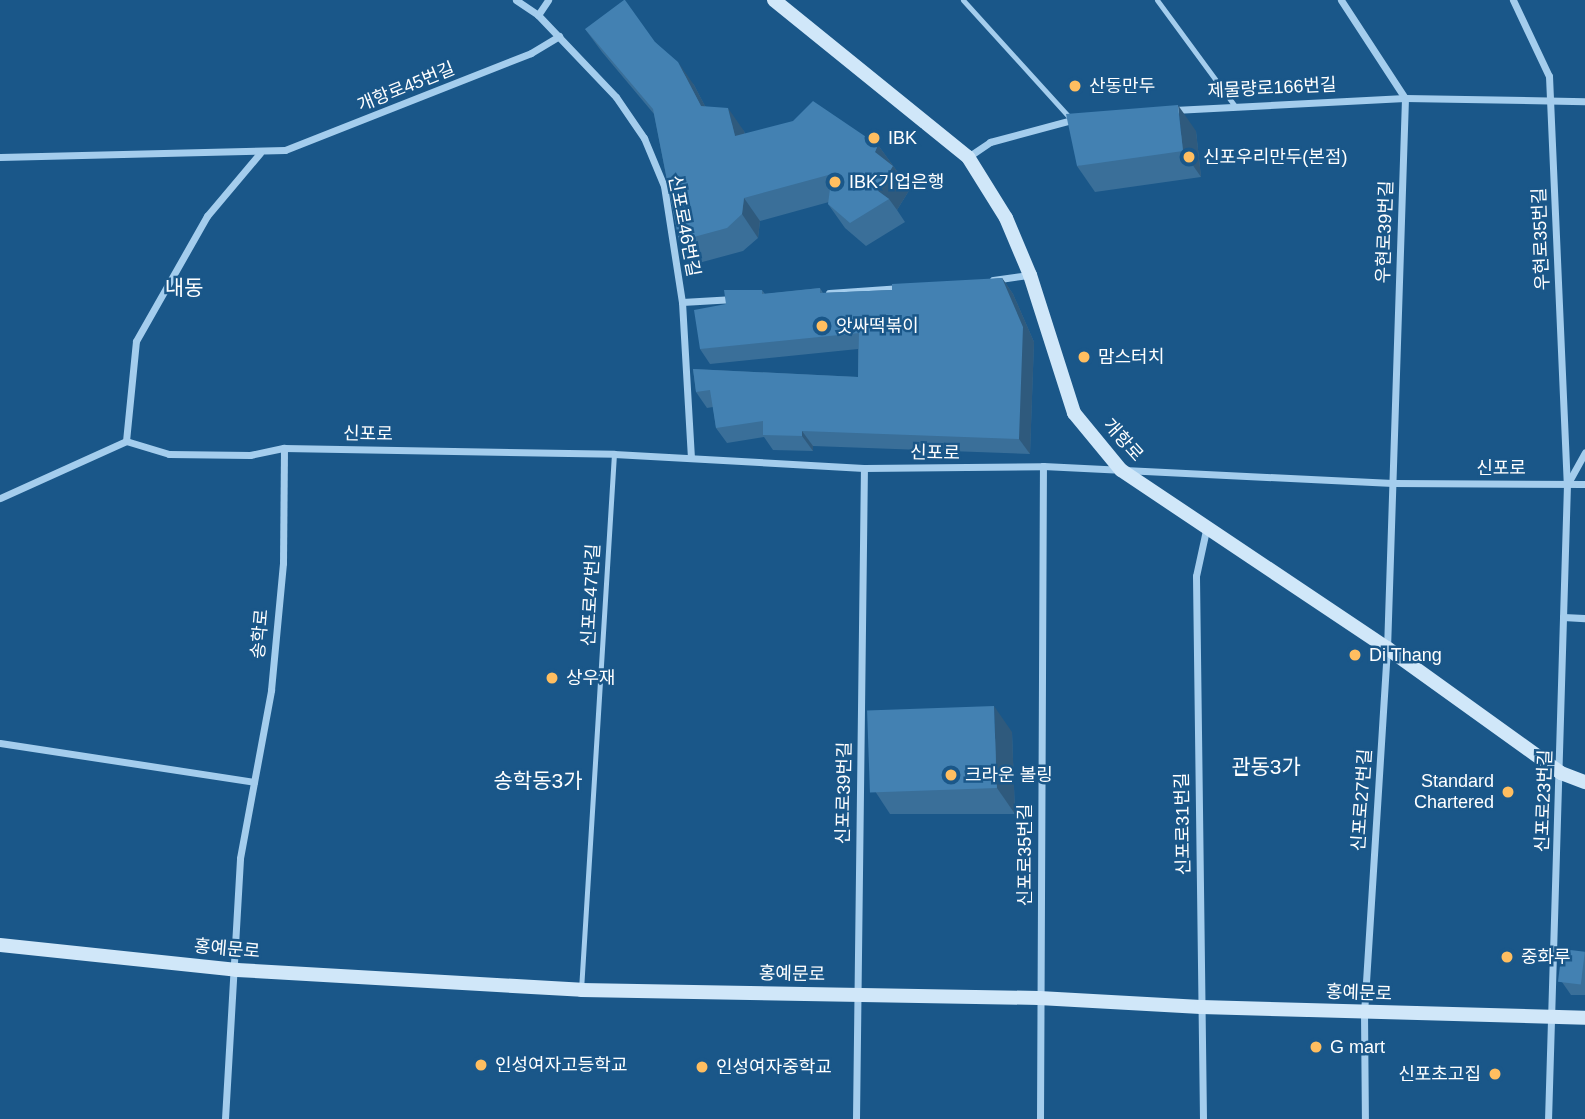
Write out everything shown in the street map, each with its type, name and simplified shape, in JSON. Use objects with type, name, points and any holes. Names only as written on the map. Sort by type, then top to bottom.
[{"type":"street","name":"신포로46번길","points":[[516,0],[538,15],[616,97],[644,138],[664,186],[682,302],[691,458]]},
{"type":"street","points":[[538,15],[548,0]]},
{"type":"street","name":"개항로","points":[[774,0],[968,157],[1006,218],[1030,275],[1074,413],[1121,470],[1206,530],[1387,648],[1561,773],[1585,782]]},
{"type":"street","points":[[1341,0],[1405,98]]},
{"type":"street","name":"우현로35번길","points":[[1513,0],[1549,76],[1567,484]]},
{"type":"street","name":"개항로45번길","points":[[0,157],[260,153],[329,136],[531,53],[559,36]]},
{"type":"street","name":"제물량로166번길","points":[[1166,111],[1234,105],[1405,98],[1585,101]]},
{"type":"street","name":"우현로39번길","points":[[1393,483],[1405,98]]},
{"type":"street","points":[[968,157],[990,142],[1071,119],[1084,118]]},
{"type":"street","points":[[127,441],[136,341],[207,216],[260,153]]},
{"type":"street","points":[[980,281],[1030,275]]},
{"type":"street","points":[[815,294],[917,286]]},
{"type":"street","name":"신포로46번길","points":[[682,302],[748,298]]},
{"type":"street","points":[[0,498],[127,441],[169,454],[250,455],[284,448]]},
{"type":"street","name":"신포로","points":[[284,448],[614,454],[864,468],[1043,466],[1393,483],[1585,484]]},
{"type":"street","name":"송학로","points":[[225,1119],[237,970],[240,858],[271,690],[283,563],[284,448]]},
{"type":"street","points":[[1567,484],[1585,452]]},
{"type":"street","name":"신포로35번길","points":[[1040,1119],[1043,466]]},
{"type":"street","name":"신포로39번길","points":[[856,1119],[864,468]]},
{"type":"street","name":"신포로27번길","points":[[1365,1119],[1364,1013],[1387,648],[1393,483]]},
{"type":"street","name":"신포로23번길","points":[[1548,1119],[1561,773],[1567,484]]},
{"type":"street","name":"신포로31번길","points":[[1203,1119],[1196,576],[1206,530]]},
{"type":"street","points":[[1563,617],[1585,618]]},
{"type":"street","points":[[0,743],[254,782]]},
{"type":"street","name":"홍예문로","points":[[0,945],[237,970],[581,990],[1039,998],[1364,1013],[1585,1017]]},
{"type":"lane","points":[[964,0],[1071,119]]},
{"type":"lane","points":[[1157,0],[1234,105]]},
{"type":"lane","name":"신포로47번길","points":[[581,990],[614,454]]},
{"type":"building","points":[[624,0],[655,42],[678,62],[701,106],[728,108],[735,136],[793,121],[813,101],[878,145],[875,152],[893,166],[878,191],[889,199],[850,223],[828,204],[832,174],[744,198],[742,214],[727,228],[679,241],[653,109],[585,29]]},
{"type":"building","points":[[1178,105],[1183,151],[1077,166],[1066,114]]},
{"type":"building","points":[[1002,278],[1023,327],[1019,439],[802,431],[802,436],[763,435],[763,421],[716,428],[710,390],[696,392],[693,369],[858,377],[859,333],[700,349],[694,310],[726,304],[724,290],[762,290],[762,294],[820,288],[820,293],[892,290],[892,284]]},
{"type":"building","points":[[994,706],[997,788],[870,792],[867,710]]},
{"type":"building","points":[[1562,949],[1585,952],[1581,985],[1558,982]]},
{"type":"place","name":"산동만두","points":[[1075,86]]},
{"type":"place","name":"IBK","points":[[874,138]]},
{"type":"place","name":"신포우리만두(본점)","points":[[1189,157]]},
{"type":"place","name":"IBK기업은행","points":[[835,182]]},
{"type":"place","name":"앗싸떡볶이","points":[[822,326]]},
{"type":"place","name":"맘스터치","points":[[1084,357]]},
{"type":"place","name":"Di Thang","points":[[1355,655]]},
{"type":"place","name":"상우재","points":[[552,678]]},
{"type":"place","name":"크라운 볼링","points":[[951,775]]},
{"type":"place","name":"Standard Chartered","points":[[1508,792]]},
{"type":"place","name":"중화루","points":[[1507,957]]},
{"type":"place","name":"G mart","points":[[1316,1047]]},
{"type":"place","name":"인성여자고등학교","points":[[481,1065]]},
{"type":"place","name":"인성여자중학교","points":[[702,1067]]},
{"type":"place","name":"신포초고집","points":[[1495,1074]]},
{"type":"district","name":"내동","points":[[184,288]]},
{"type":"district","name":"관동3가","points":[[1266,767]]},
{"type":"district","name":"송학동3가","points":[[538,781]]}]
